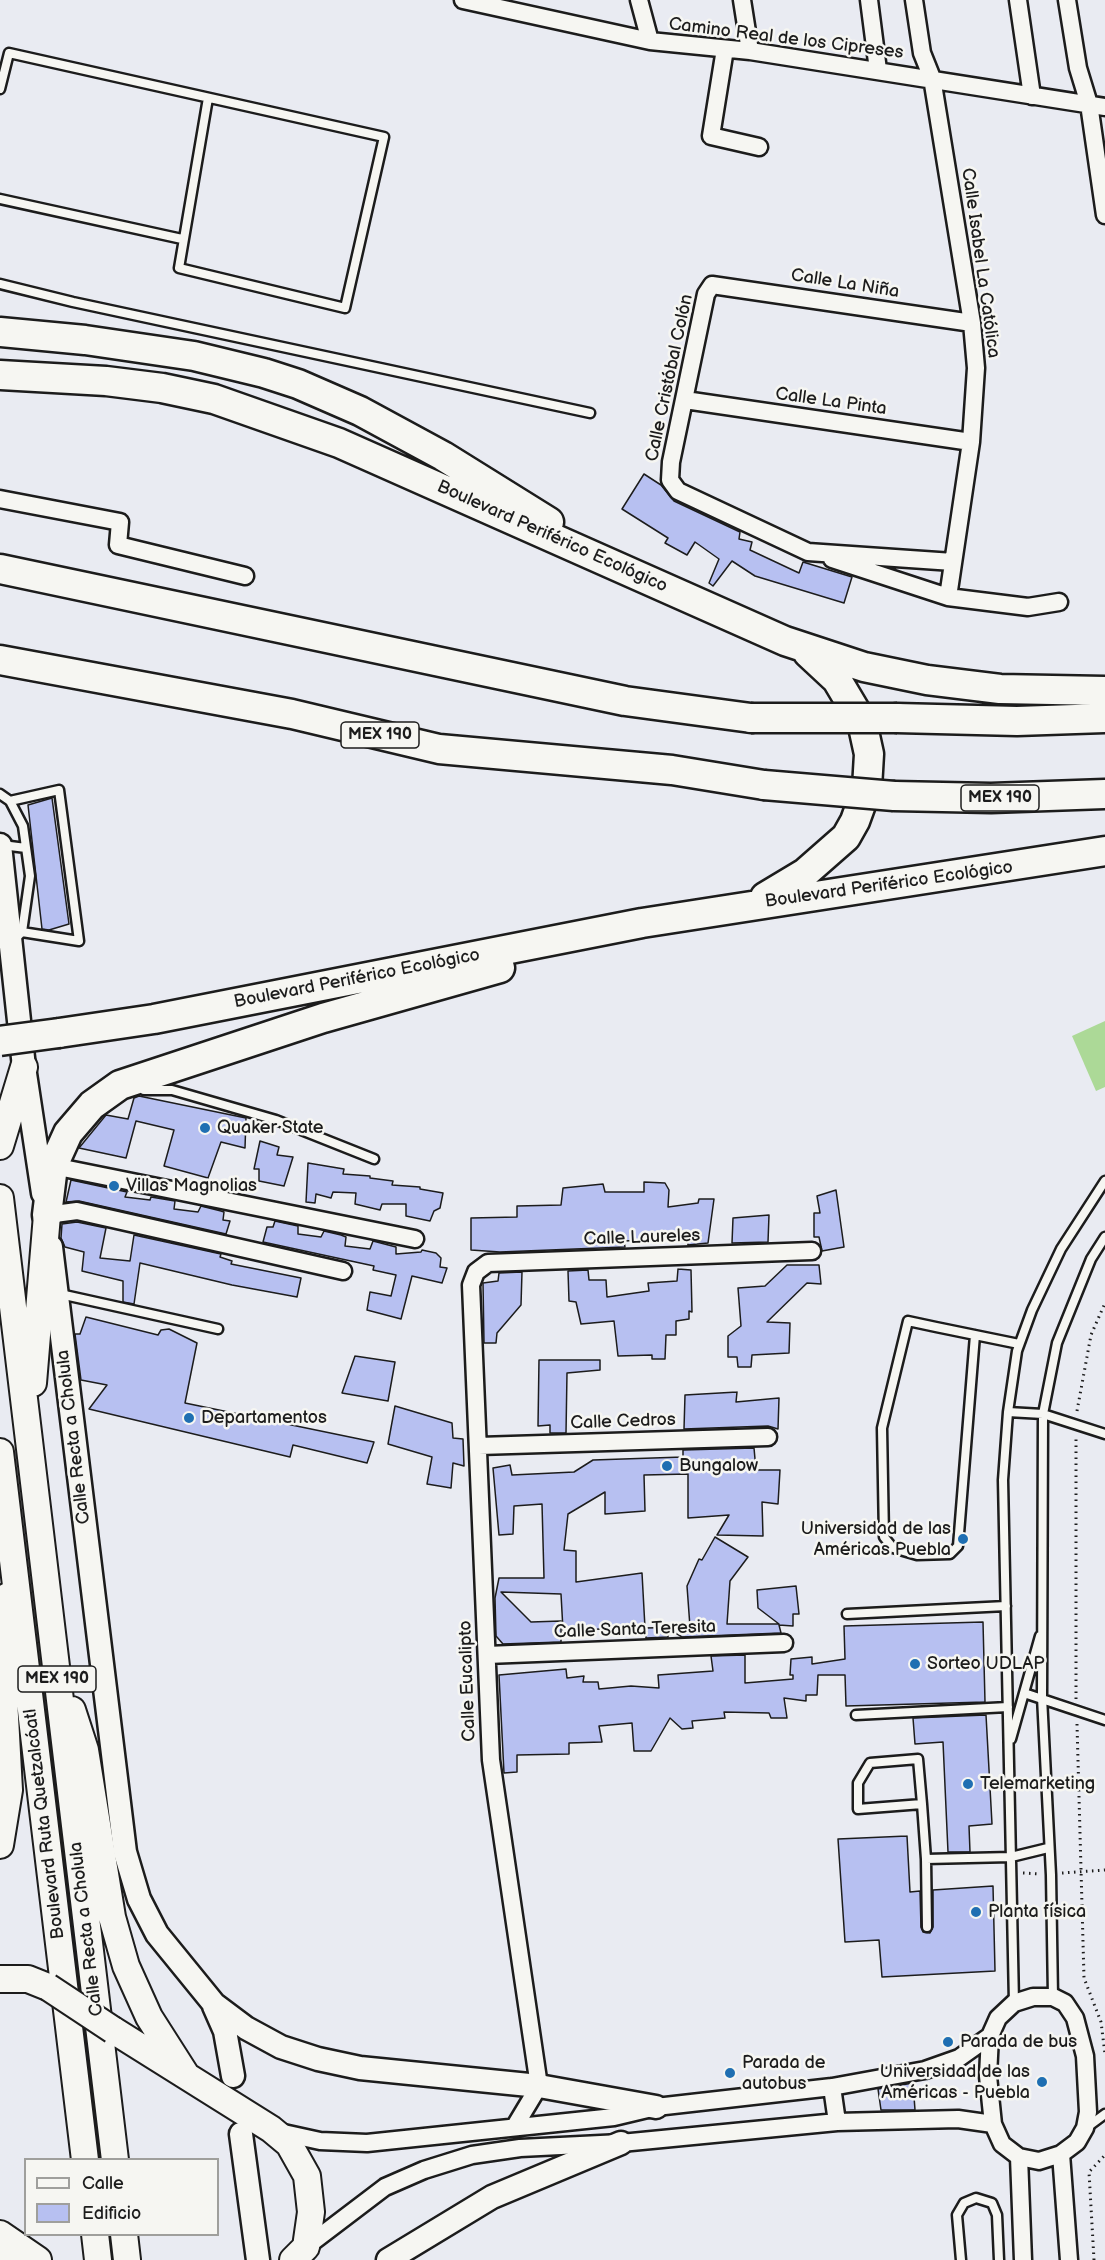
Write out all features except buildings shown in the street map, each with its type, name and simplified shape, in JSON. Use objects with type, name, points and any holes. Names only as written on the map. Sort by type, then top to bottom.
[{"type":"highway","points":[[0,332],[86,340],[194,356],[229,363],[298,384],[360,411],[488,482],[540,514],[582,551]]},
{"type":"highway","name":"Boulevard Periférico Ecológico","points":[[0,375],[106,381],[162,388],[214,399],[339,443],[785,640],[864,666],[927,680],[1000,689],[1105,691]]},
{"type":"highway","points":[[3,569],[613,698],[751,718],[1017,720],[1105,718]]},
{"type":"highway","points":[[747,906],[787,885],[833,850],[846,837],[855,821],[867,788],[869,754],[862,722],[855,707],[826,668],[785,640]]},
{"type":"highway","name":"MEX 190","points":[[0,660],[292,714],[439,749],[672,770],[764,785],[894,796],[991,798],[1105,794]]},
{"type":"highway","name":"Boulevard Periférico Ecológico","points":[[0,1041],[154,1019],[642,923],[1105,851]]},
{"type":"highway","points":[[47,1215],[53,1166],[68,1133],[92,1105],[114,1094],[136,1078],[312,1022],[566,950],[642,923]]},
{"type":"main road","name":"Calle Recta a Cholula","points":[[0,845],[16,936],[24,1067],[47,1215],[125,1852],[139,1899],[157,1934],[214,2004]]},
{"type":"main road","points":[[0,1146],[24,1067]]},
{"type":"main road","name":"Calle Recta a Cholula","points":[[0,1198],[115,2158]]},
{"type":"main road","points":[[29,1440],[47,1215]]},
{"type":"main road","name":"Boulevard Ruta Quetzalcóatl","points":[[0,1452],[5,1526],[14,1570],[86,2158]]},
{"type":"main road","points":[[0,1845],[9,1790],[3,1642],[14,1570]]},
{"type":"main road","points":[[55,1658],[85,1750],[112,1917],[126,1966],[149,2017],[186,2075]]},
{"type":"main road","points":[[0,1979],[28,1979],[48,1987],[271,2129],[289,2144],[307,2176],[311,2212],[300,2253]]},
{"type":"main road","points":[[214,2004],[225,2031],[233,2076]]},
{"type":"main road","points":[[214,2004],[246,2028],[281,2047],[318,2059],[360,2068],[539,2086],[656,2107]]},
{"type":"main road","points":[[241,2134],[258,2260]]},
{"type":"main road","points":[[388,2260],[492,2197],[621,2143]]},
{"type":"main road","points":[[0,2234],[38,2260]]},
{"type":"main road","points":[[94,2236],[98,2260]]},
{"type":"main road","points":[[124,2236],[127,2260]]},
{"type":"street","name":"Camino Real de los Cipreses","points":[[463,0],[650,41],[750,51],[1097,105]]},
{"type":"street","points":[[639,0],[650,41]]},
{"type":"street","points":[[742,0],[750,51]]},
{"type":"street","points":[[869,0],[878,70]]},
{"type":"street","name":"Calle Isabel La Católica","points":[[915,0],[922,53],[932,78],[972,323],[976,368],[971,442],[948,597]]},
{"type":"street","points":[[1018,0],[1032,96]]},
{"type":"street","points":[[1067,0],[1078,68],[1097,105],[1105,215]]},
{"type":"street","points":[[725,49],[711,136],[759,147]]},
{"type":"street","name":"Calle La Niña","points":[[712,285],[972,323]]},
{"type":"street","name":"Calle Cristóbal Colón","points":[[712,285],[706,294],[671,462],[670,480],[678,491],[808,552]]},
{"type":"street","name":"Calle La Pinta","points":[[685,400],[971,442]]},
{"type":"street","points":[[0,499],[120,522],[118,546],[245,576]]},
{"type":"street","points":[[808,552],[953,562]]},
{"type":"street","points":[[808,552],[948,597],[1028,607],[1059,602]]},
{"type":"street","points":[[53,1166],[415,1239]]},
{"type":"street","points":[[47,1215],[77,1210],[343,1271]]},
{"type":"street","name":"Calle Laureles","points":[[476,1272],[488,1263],[812,1251]]},
{"type":"street","name":"Calle Eucalipto","points":[[476,1272],[471,1285],[491,1760],[539,2086]]},
{"type":"street","name":"Calle Cedros","points":[[479,1446],[768,1437]]},
{"type":"street","name":"Calle Santa Teresita","points":[[487,1655],[784,1643]]},
{"type":"street","points":[[1033,1997],[1053,1997],[1065,2003],[1075,2018],[1085,2056],[1088,2112],[1085,2128],[1077,2142],[1061,2154],[1039,2161],[1018,2157],[1002,2144],[993,2124],[988,2076],[990,2036],[998,2018],[1014,2003],[1033,1997]]},
{"type":"street","points":[[271,2129],[320,2141],[367,2143],[614,2117],[656,2107],[832,2087],[925,2070],[959,2058],[990,2036]]},
{"type":"street","points":[[515,2126],[539,2086]]},
{"type":"street","points":[[832,2087],[837,2122]]},
{"type":"street","points":[[300,2253],[385,2187],[424,2170],[472,2155],[520,2148],[621,2143],[837,2122],[958,2119],[993,2124]]},
{"type":"street","points":[[1061,2154],[1069,2260]]},
{"type":"street","points":[[1018,2157],[1023,2260]]},
{"type":"lane","points":[[0,89],[2,66],[9,53],[384,137],[345,308],[179,268],[182,239],[208,98]]},
{"type":"lane","points":[[0,199],[182,239]]},
{"type":"lane","points":[[0,284],[73,302],[590,413]]},
{"type":"lane","points":[[0,794],[10,801],[23,826],[30,876],[16,936],[79,941],[59,790],[10,801]]},
{"type":"lane","points":[[0,845],[26,848]]},
{"type":"lane","points":[[134,1092],[147,1089],[172,1090],[276,1120],[374,1159]]},
{"type":"lane","points":[[1014,2003],[1003,1480],[1008,1412],[1019,1344],[1032,1310],[1061,1248],[1105,1181]]},
{"type":"lane","points":[[1053,1997],[1042,1697],[1043,1414],[1057,1343],[1091,1259],[1105,1237]]},
{"type":"lane","points":[[57,1293],[218,1329]]},
{"type":"lane","points":[[975,1335],[958,1546],[950,1554],[917,1555],[893,1548],[884,1537],[882,1428],[908,1321],[1019,1344]]},
{"type":"lane","points":[[1008,1412],[1043,1414],[1105,1434]]},
{"type":"lane","points":[[847,1614],[1006,1606]]},
{"type":"lane","points":[[1009,1748],[1044,1622]]},
{"type":"lane","points":[[1024,1693],[1042,1697],[1105,1720]]},
{"type":"lane","points":[[856,1715],[1008,1707]]},
{"type":"lane","points":[[922,1804],[858,1809],[858,1784],[870,1763],[918,1759],[922,1804],[926,1859],[927,1927]]},
{"type":"lane","points":[[926,1859],[1011,1857],[1048,1848]]},
{"type":"lane","points":[[1085,2128],[1105,2114]]},
{"type":"lane","points":[[961,2260],[957,2214],[964,2203],[976,2198],[992,2203],[997,2215],[999,2260]]},
{"type":"path","points":[[1105,1303],[1091,1335],[1078,1398],[1074,1480],[1076,1709],[1084,1978],[1101,2022],[1105,2055]]},
{"type":"path","points":[[1094,2260],[1089,2172],[1105,2155]]},
{"type":"green space","points":[[1105,1021],[1105,1087],[1096,1091],[1072,1036]]},
{"type":"place","name":"Quaker State","points":[[205,1128]]},
{"type":"place","name":"Villas Magnolias","points":[[114,1186]]},
{"type":"place","name":"Departamentos","points":[[189,1418]]},
{"type":"place","name":"Bungalow","points":[[667,1466]]},
{"type":"place","name":"Universidad de las Américas Puebla","points":[[963,1539]]},
{"type":"place","name":"Sorteo UDLAP","points":[[915,1664]]},
{"type":"place","name":"Telemarketing","points":[[968,1784]]},
{"type":"place","name":"Planta física","points":[[976,1912]]},
{"type":"place","name":"Parada de bus","points":[[948,2042]]},
{"type":"place","name":"Parada de autobus","points":[[730,2073]]},
{"type":"place","name":"Universidad de las Américas - Puebla","points":[[1042,2082]]}]
